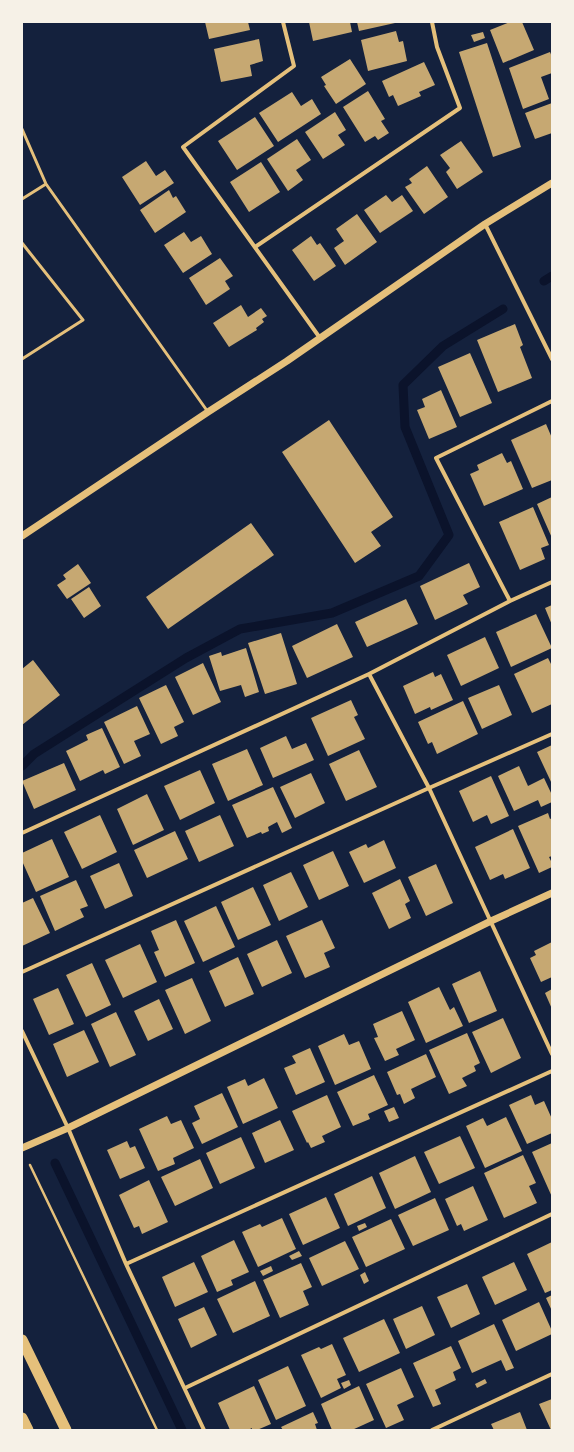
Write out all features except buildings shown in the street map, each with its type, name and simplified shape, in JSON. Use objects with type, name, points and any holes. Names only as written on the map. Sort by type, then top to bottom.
[{"type":"highway","points":[[22,1340],[66,1430]]},
{"type":"street","points":[[284,22],[294,66],[183,147],[320,338]]},
{"type":"street","points":[[255,247],[460,108],[437,47],[432,22]]},
{"type":"street","points":[[22,536],[320,338],[485,224],[552,183]]},
{"type":"street","points":[[485,224],[552,359]]},
{"type":"street","points":[[510,601],[436,458],[552,401]]},
{"type":"street","points":[[22,833],[369,674],[510,601],[552,582]]},
{"type":"street","points":[[369,674],[429,788],[552,1054]]},
{"type":"street","points":[[22,972],[552,734]]},
{"type":"street","points":[[22,1148],[68,1128],[491,921],[552,893]]},
{"type":"street","points":[[22,1031],[68,1128],[126,1264],[204,1430]]},
{"type":"street","points":[[126,1264],[552,1072]]},
{"type":"street","points":[[185,1388],[552,1214]]},
{"type":"street","points":[[432,1430],[552,1374]]},
{"type":"lane","points":[[22,129],[46,184],[208,412]]},
{"type":"lane","points":[[22,199],[46,184]]},
{"type":"lane","points":[[22,243],[83,320],[22,359]]},
{"type":"path","points":[[22,1148],[157,1430]]},
{"type":"waterway","points":[[544,281],[552,276]]},
{"type":"waterway","points":[[22,766],[34,754],[186,658],[240,629],[332,613],[419,576],[449,535],[405,427],[403,385],[443,346],[503,309]]},
{"type":"waterway","points":[[55,1163],[182,1430]]}]
